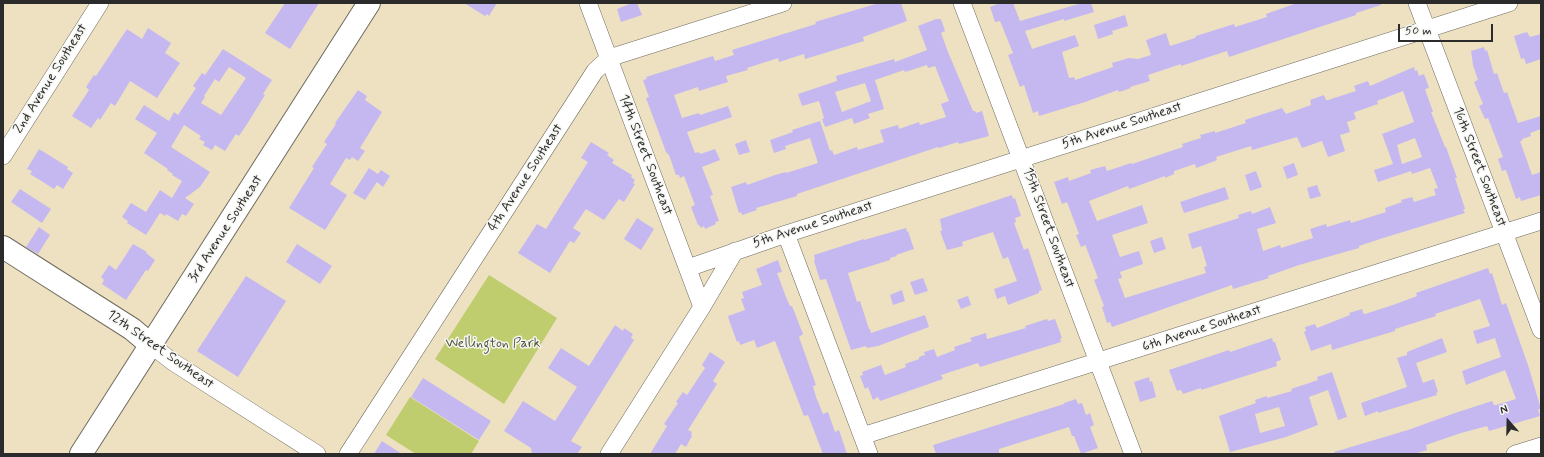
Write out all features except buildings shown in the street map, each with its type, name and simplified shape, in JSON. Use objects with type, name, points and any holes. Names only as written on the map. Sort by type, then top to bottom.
[{"type":"main road","name":"3rd Avenue Southeast","points":[[81,454],[369,3]]},
{"type":"main road","name":"12th Street Southeast","points":[[3,248],[132,329],[151,345]]},
{"type":"street","name":"2nd Avenue Southeast","points":[[3,156],[100,3]]},
{"type":"street","name":"14th Street Southeast","points":[[588,3],[702,307]]},
{"type":"street","name":"4th Avenue Southeast","points":[[348,454],[595,71],[609,58],[783,3]]},
{"type":"street","name":"15th Street Southeast","points":[[962,3],[1133,454]]},
{"type":"street","name":"16th Street Southeast","points":[[1417,3],[1541,330]]},
{"type":"street","name":"5th Avenue Southeast","points":[[688,268],[786,234],[1509,3]]},
{"type":"street","name":"6th Avenue Southeast","points":[[862,436],[1541,221]]},
{"type":"street","points":[[786,234],[869,454]]},
{"type":"street","name":"5th Avenue Southeast","points":[[609,454],[702,307],[735,251]]},
{"type":"street","name":"12th Street Southeast","points":[[151,345],[173,362],[318,454]]},
{"type":"street","points":[[1515,454],[1541,446]]},
{"type":"green space","name":"Wellington Park","points":[[489,275],[557,318],[504,404],[435,359]]},
{"type":"green space","points":[[410,397],[479,441],[471,454],[416,454],[386,435]]}]
